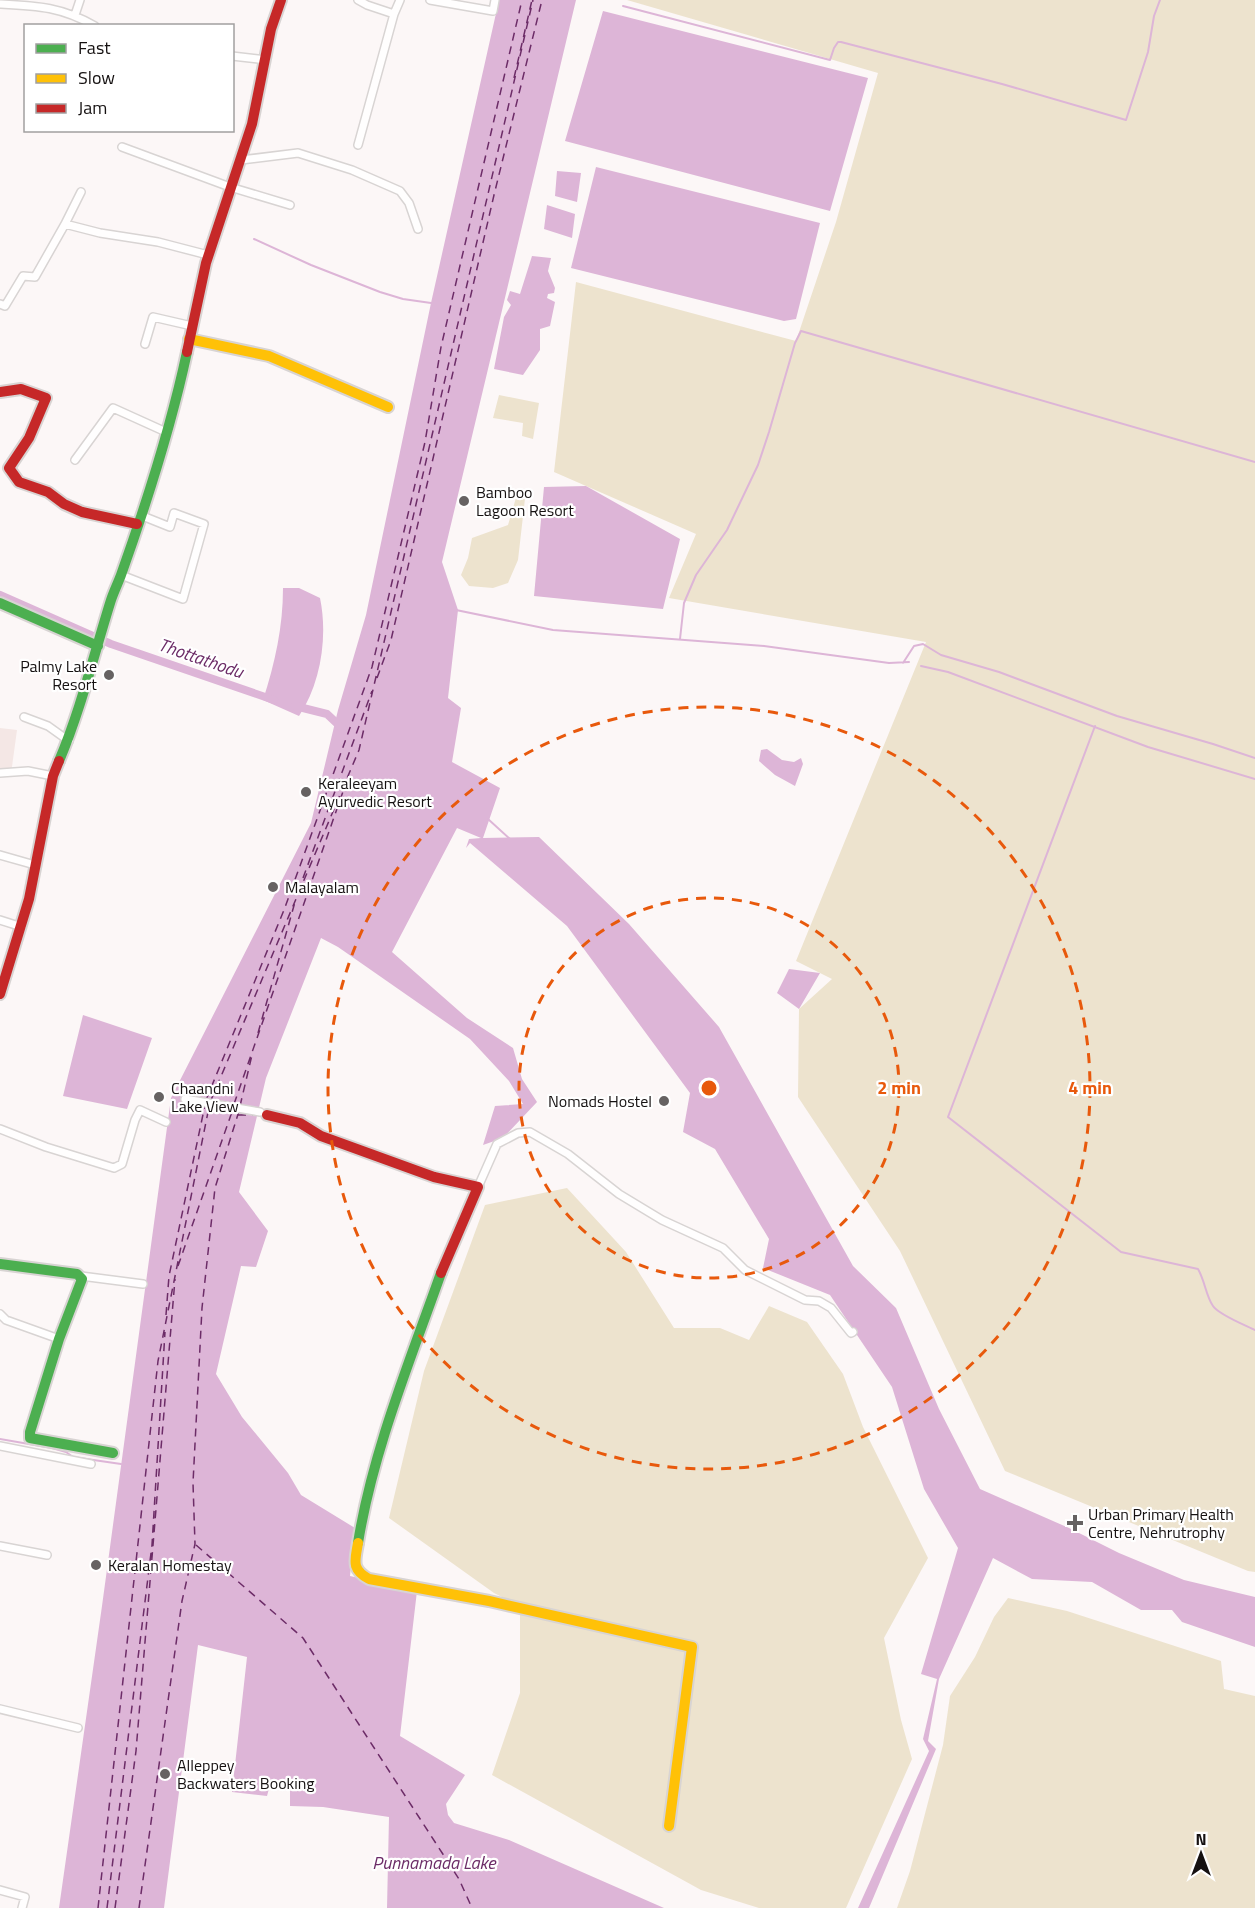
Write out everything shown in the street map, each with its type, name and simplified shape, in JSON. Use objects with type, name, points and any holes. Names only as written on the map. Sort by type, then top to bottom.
[{"type":"street","points":[[75,15],[80,0]]},
{"type":"street","points":[[0,994],[22,927],[52,777],[69,741],[112,597],[166,432],[179,386],[208,255],[256,109],[281,0]]},
{"type":"street","points":[[358,0],[394,14]]},
{"type":"street","points":[[358,145],[394,14],[400,0]]},
{"type":"street","points":[[430,0],[493,10],[495,0]]},
{"type":"street","points":[[0,4],[46,6],[75,15],[91,24]]},
{"type":"street","points":[[234,56],[266,60]]},
{"type":"street","points":[[122,147],[230,187],[290,204]]},
{"type":"street","points":[[241,160],[291,153],[305,154],[363,174],[394,187],[405,195],[418,229]]},
{"type":"street","points":[[0,304],[4,306],[23,276],[35,277],[81,192]]},
{"type":"street","points":[[64,224],[100,233],[158,242],[208,255]]},
{"type":"street","points":[[145,344],[153,318],[192,326]]},
{"type":"street","points":[[189,339],[268,356],[388,407]]},
{"type":"street","points":[[0,392],[21,389],[46,398],[30,438],[5,467],[19,482],[48,492],[64,504],[82,512],[170,527],[174,513],[204,524],[183,599],[121,575]]},
{"type":"street","points":[[75,460],[113,408],[166,432]]},
{"type":"street","points":[[0,603],[99,642]]},
{"type":"street","points":[[24,717],[48,726],[69,741]]},
{"type":"street","points":[[0,773],[28,771],[40,772],[52,777]]},
{"type":"street","points":[[0,855],[35,866]]},
{"type":"street","points":[[0,920],[22,927]]},
{"type":"street","points":[[185,1099],[264,1113],[300,1124],[321,1136],[434,1177],[478,1187]]},
{"type":"street","points":[[0,1129],[46,1147],[114,1168],[122,1164],[140,1110],[166,1122]]},
{"type":"street","points":[[669,1826],[692,1647],[489,1601],[369,1579],[360,1574],[356,1568],[355,1558],[363,1511],[387,1428],[442,1269],[497,1144],[518,1133],[530,1132],[568,1154],[619,1194],[654,1215],[723,1248],[745,1270],[805,1300],[819,1301],[831,1308],[851,1333],[853,1332]]},
{"type":"street","points":[[0,1264],[143,1284]]},
{"type":"street","points":[[81,1276],[81,1283],[59,1339],[30,1438],[113,1453]]},
{"type":"street","points":[[0,1314],[6,1320],[59,1339]]},
{"type":"street","points":[[0,1446],[91,1464]]},
{"type":"street","points":[[0,1546],[47,1555]]},
{"type":"street","points":[[0,1709],[78,1728]]},
{"type":"street","points":[[0,1890],[25,1897],[22,1908]]},
{"type":"shaded area","points":[[627,0],[1255,0],[1255,1572],[1005,1471],[900,1251],[798,1097],[799,1009],[832,979],[796,961],[926,642],[669,598],[696,534],[554,472],[576,282],[796,341],[836,222],[878,73]]},
{"type":"shaded area","points":[[499,395],[539,403],[533,439],[522,436],[523,423],[493,418]]},
{"type":"shaded area","points":[[526,490],[518,560],[508,583],[493,588],[469,586],[461,575],[468,558],[472,538],[508,525],[518,491]]},
{"type":"shaded area","points":[[0,728],[17,730],[11,774],[0,772]]},
{"type":"shaded area","points":[[567,1188],[626,1252],[674,1328],[720,1328],[749,1340],[769,1306],[807,1322],[843,1374],[863,1427],[928,1558],[884,1638],[901,1720],[912,1759],[846,1908],[759,1908],[701,1890],[492,1775],[520,1693],[520,1606],[494,1593],[389,1518],[424,1371],[485,1205]]},
{"type":"shaded area","points":[[1008,1598],[1067,1611],[1221,1661],[1224,1689],[1255,1696],[1255,1908],[897,1908],[910,1871],[943,1745],[950,1696],[975,1657],[994,1617]]},
{"type":"water","name":"Punnamada Lake","points":[[499,0],[576,0],[442,562],[458,610],[448,698],[461,708],[452,762],[500,788],[483,838],[539,837],[629,924],[719,1027],[853,1266],[896,1308],[939,1409],[980,1489],[1119,1553],[1184,1580],[1255,1597],[1255,1647],[1182,1622],[1172,1610],[1141,1610],[1092,1582],[1032,1579],[993,1558],[939,1679],[928,1741],[936,1749],[869,1908],[858,1908],[929,1751],[923,1739],[937,1679],[921,1674],[958,1548],[924,1489],[892,1387],[830,1295],[763,1268],[769,1239],[715,1149],[683,1132],[690,1093],[567,926],[470,843],[466,848],[469,839],[481,838],[457,828],[392,952],[467,1018],[513,1048],[522,1079],[537,1102],[503,1138],[483,1145],[495,1106],[523,1104],[509,1081],[470,1039],[338,947],[321,938],[266,1078],[239,1192],[268,1231],[256,1267],[241,1266],[216,1374],[242,1417],[288,1473],[301,1495],[355,1528],[350,1576],[417,1591],[400,1736],[465,1775],[446,1804],[448,1815],[454,1823],[509,1840],[664,1908],[387,1908],[389,1817],[323,1807],[290,1806],[290,1788],[270,1785],[267,1796],[232,1792],[247,1657],[198,1645],[164,1908],[59,1908],[171,1098],[311,823],[338,710],[366,615],[431,303]]},
{"type":"water","points":[[603,11],[868,78],[830,211],[565,141]]},
{"type":"water","points":[[596,167],[820,223],[796,319],[784,321],[571,268]]},
{"type":"water","points":[[557,171],[581,173],[577,202],[555,196]]},
{"type":"water","points":[[547,205],[575,214],[572,238],[544,229]]},
{"type":"water","points":[[532,256],[551,258],[548,271],[555,288],[554,293],[548,294],[547,298],[555,302],[550,326],[540,329],[540,350],[523,375],[494,369],[504,317],[511,305],[507,300],[510,291],[520,294]]},
{"type":"water","points":[[586,486],[680,539],[663,609],[534,596],[544,487]]},
{"type":"water","points":[[283,588],[299,588],[320,598],[322,613],[321,659],[313,689],[299,716],[263,700],[278,645]]},
{"type":"water","points":[[767,749],[782,760],[794,762],[801,758],[803,764],[795,786],[775,775],[759,761],[761,750]]},
{"type":"water","points":[[789,969],[820,973],[799,1009],[777,993]]},
{"type":"water","points":[[83,1015],[152,1038],[127,1109],[63,1096]]},
{"type":"waterway","points":[[623,6],[830,60],[834,48],[838,42],[841,42],[1002,84],[1126,120],[1148,52],[1154,16],[1160,0]]},
{"type":"waterway","points":[[254,239],[311,265],[380,292],[403,299],[431,303]]},
{"type":"waterway","points":[[680,639],[684,603],[696,575],[727,530],[758,465],[795,343],[801,331],[1255,462]]},
{"type":"waterway","name":"Thottathodu","points":[[0,595],[111,644],[274,700]]},
{"type":"waterway","points":[[456,610],[553,630],[764,646],[889,663],[909,662]]},
{"type":"waterway","points":[[903,663],[914,646],[923,644],[941,655],[999,672],[1117,716],[1255,758]]},
{"type":"waterway","points":[[921,666],[948,672],[1148,747],[1255,779]]},
{"type":"waterway","name":"Thottathodu","points":[[295,706],[327,714],[344,730]]},
{"type":"waterway","points":[[1095,726],[948,1117],[1121,1252],[1198,1269],[1213,1306],[1226,1316],[1255,1330]]},
{"type":"waterway","points":[[488,819],[510,839]]},
{"type":"waterway","points":[[0,1439],[52,1448],[66,1452],[73,1457],[121,1464]]},
{"type":"ferry route","points":[[206,1100],[284,910],[372,667],[425,442],[441,347],[522,0]]},
{"type":"ferry route","points":[[514,78],[532,0]]},
{"type":"ferry route","points":[[211,1100],[359,750],[533,0]]},
{"type":"ferry route","points":[[377,678],[391,640],[494,195],[542,0]]},
{"type":"ferry route","points":[[303,878],[372,691]]},
{"type":"ferry route","points":[[234,1104],[347,780]]},
{"type":"ferry route","points":[[258,1033],[295,902]]},
{"type":"ferry route","points":[[240,1106],[252,1055]]},
{"type":"ferry route","points":[[166,1315],[169,1276],[205,1105]]},
{"type":"ferry route","points":[[98,1908],[158,1361],[209,1107]]},
{"type":"ferry route","points":[[178,1266],[233,1109]]},
{"type":"ferry route","points":[[139,1908],[182,1601],[195,1544],[193,1483],[202,1308],[215,1188],[239,1111]]},
{"type":"ferry route","points":[[238,1115],[257,1115]]},
{"type":"ferry route","points":[[115,1908],[136,1751],[175,1279]]},
{"type":"ferry route","points":[[107,1908],[152,1545],[165,1332]]},
{"type":"ferry route","points":[[196,1545],[303,1638],[459,1879],[472,1908]]},
{"type":"traffic: fast","points":[[59,761],[81,701],[111,600],[149,492],[174,408],[187,352]]},
{"type":"traffic: fast","points":[[0,603],[98,646]]},
{"type":"traffic: fast","points":[[0,1264],[77,1274],[82,1279],[59,1339],[30,1438],[113,1453]]},
{"type":"traffic: fast","points":[[358,1543],[383,1440],[441,1273]]},
{"type":"traffic: slow","points":[[189,339],[269,356],[388,407]]},
{"type":"traffic: slow","points":[[358,1543],[355,1560],[357,1568],[369,1579],[489,1601],[692,1647],[669,1826]]},
{"type":"traffic: jam","points":[[187,352],[206,263],[252,124],[271,29],[281,0]]},
{"type":"traffic: jam","points":[[0,392],[21,389],[46,398],[29,438],[9,468],[19,482],[48,492],[64,504],[82,512],[137,524]]},
{"type":"traffic: jam","points":[[0,994],[29,899],[53,776],[59,761]]},
{"type":"traffic: jam","points":[[267,1115],[300,1123],[321,1136],[434,1177],[478,1187],[441,1273]]},
{"type":"place","name":"Bamboo Lagoon Resort","points":[[464,501]]},
{"type":"place","name":"Palmy Lake Resort","points":[[109,675]]},
{"type":"place","name":"Keraleeyam Ayurvedic Resort","points":[[306,792]]},
{"type":"place","name":"Malayalam","points":[[273,887]]},
{"type":"place","name":"Chaandni Lake View","points":[[159,1097]]},
{"type":"place","name":"Nomads Hostel","points":[[664,1101]]},
{"type":"place","name":"Urban Primary Health Centre, Nehrutrophy","points":[[1075,1523]]},
{"type":"place","name":"Keralan Homestay","points":[[96,1565]]},
{"type":"place","name":"Alleppey Backwaters Booking","points":[[165,1774]]}]
